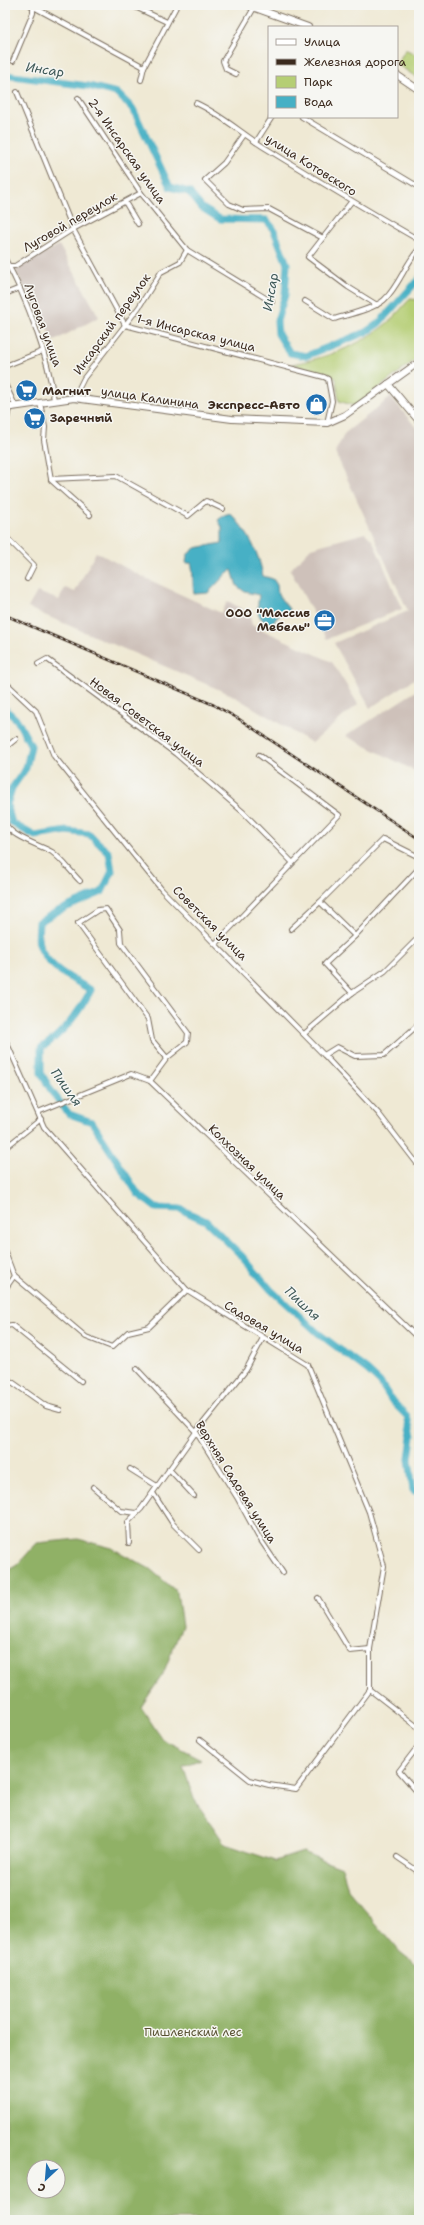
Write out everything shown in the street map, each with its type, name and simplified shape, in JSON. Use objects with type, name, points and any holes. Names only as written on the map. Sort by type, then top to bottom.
[{"type":"main road","points":[[247,5],[305,26]]},
{"type":"main road","points":[[398,76],[419,90]]},
{"type":"main road","name":"улица Калинина","points":[[10,408],[74,398],[232,419],[327,423],[345,415],[419,362]]},
{"type":"main road","points":[[388,384],[419,421]]},
{"type":"street","points":[[131,5],[167,22]]},
{"type":"street","points":[[141,80],[144,67],[177,5]]},
{"type":"street","points":[[32,6],[144,67]]},
{"type":"street","points":[[13,61],[33,13],[32,6]]},
{"type":"street","points":[[236,74],[226,69],[223,60],[254,8]]},
{"type":"street","name":"1-я Инсарская улица","points":[[17,92],[73,229],[125,325],[324,376],[328,379],[332,401],[327,423]]},
{"type":"street","name":"2-я Инсарская улица","points":[[78,98],[141,193],[187,250],[272,302]]},
{"type":"street","name":"улица Котовского","points":[[196,102],[351,202],[419,240]]},
{"type":"street","points":[[256,142],[271,118]]},
{"type":"street","points":[[304,118],[419,187]]},
{"type":"street","points":[[244,134],[224,163],[205,180],[229,204],[243,210],[268,209],[323,238]]},
{"type":"street","name":"Луговой переулок","points":[[9,266],[15,266],[73,229],[141,193]]},
{"type":"street","points":[[125,202],[138,224]]},
{"type":"street","points":[[351,202],[308,257],[348,287],[377,305]]},
{"type":"street","points":[[305,301],[334,319],[377,305],[391,292],[410,258],[419,249]]},
{"type":"street","name":"Инсарский переулок","points":[[74,398],[84,378],[139,307],[161,272],[180,262],[187,250]]},
{"type":"street","name":"Луговая улица","points":[[5,260],[20,288],[43,351],[51,376],[54,400]]},
{"type":"street","points":[[5,294],[20,288]]},
{"type":"street","points":[[5,366],[43,351]]},
{"type":"street","points":[[5,384],[10,408],[5,429]]},
{"type":"street","points":[[40,403],[45,427],[44,440],[51,479],[90,515]]},
{"type":"street","points":[[51,479],[116,476],[188,516],[206,501],[223,509]]},
{"type":"street","points":[[5,536],[34,565],[27,579]]},
{"type":"street","name":"Новая Советская улица","points":[[38,664],[47,659],[176,754],[243,812],[292,862]]},
{"type":"street","name":"Советская улица","points":[[5,682],[36,711],[54,756],[162,890],[216,943],[379,1114],[419,1166]]},
{"type":"street","points":[[5,748],[16,739]]},
{"type":"street","points":[[216,943],[292,862],[339,815],[259,755]]},
{"type":"street","points":[[5,822],[15,834],[52,852],[80,881]]},
{"type":"street","points":[[291,929],[383,839],[419,857]]},
{"type":"street","points":[[352,993],[325,964],[355,936],[419,868]]},
{"type":"street","points":[[320,902],[355,936]]},
{"type":"street","points":[[150,1081],[167,1058],[187,1042],[188,1033],[121,943],[120,930],[106,909],[98,910],[78,923],[148,1019],[152,1040],[167,1058]]},
{"type":"street","points":[[304,1034],[352,993],[385,971],[419,937]]},
{"type":"street","points":[[324,1055],[337,1047],[355,1056],[384,1055],[419,1024]]},
{"type":"street","name":"Садовая улица","points":[[5,1040],[44,1127],[187,1290],[262,1338],[308,1365],[369,1512],[384,1566],[370,1649],[370,1690]]},
{"type":"street","name":"Колхозная улица","points":[[38,1112],[131,1074],[150,1081],[419,1339]]},
{"type":"street","points":[[5,1148],[41,1119]]},
{"type":"street","points":[[5,1252],[14,1276],[86,1337],[112,1347],[128,1332],[149,1327],[187,1290]]},
{"type":"street","points":[[5,1289],[14,1276]]},
{"type":"street","points":[[5,1326],[12,1325],[81,1381]]},
{"type":"street","points":[[129,1542],[128,1522],[137,1513],[196,1432],[246,1370],[262,1338]]},
{"type":"street","name":"Верхняя Садовая улица","points":[[137,1369],[196,1432],[238,1499],[258,1536],[283,1573]]},
{"type":"street","points":[[5,1377],[46,1406],[60,1410]]},
{"type":"street","points":[[5,1387],[11,1381]]},
{"type":"street","points":[[130,1469],[157,1486]]},
{"type":"street","points":[[169,1469],[194,1496]]},
{"type":"street","points":[[93,1487],[121,1510],[137,1513]]},
{"type":"street","points":[[153,1492],[173,1524],[199,1550]]},
{"type":"street","points":[[318,1598],[350,1651],[370,1649]]},
{"type":"street","points":[[200,1740],[250,1780],[269,1785],[296,1789],[370,1690],[419,1728]]},
{"type":"street","points":[[419,1745],[399,1771],[419,1794]]},
{"type":"street","points":[[397,1857],[419,1872]]},
{"type":"shaded area","points":[[59,245],[99,317],[54,341],[15,270]]},
{"type":"shaded area","points":[[391,397],[419,431],[419,676],[370,708],[334,643],[408,611],[335,452],[345,433]]},
{"type":"shaded area","points":[[365,533],[373,541],[402,609],[327,639],[290,570],[311,548]]},
{"type":"shaded area","points":[[96,552],[141,576],[221,613],[228,601],[249,613],[252,625],[332,662],[358,704],[312,743],[232,695],[28,608],[37,592],[59,600],[65,588],[75,592]]},
{"type":"shaded area","points":[[419,689],[419,773],[346,736]]},
{"type":"green space","points":[[405,50],[419,56],[419,79],[398,65]]},
{"type":"green space","points":[[410,299],[419,300],[419,357],[355,406],[339,401],[336,378],[292,364],[330,355],[365,339],[389,321]]},
{"type":"green space","name":"Пишленский лес","points":[[78,1539],[112,1548],[150,1569],[177,1592],[182,1626],[163,1674],[141,1707],[162,1739],[201,1759],[183,1766],[194,1799],[225,1844],[275,1861],[303,1852],[342,1867],[348,1890],[400,1952],[419,1967],[419,2220],[5,2220],[5,1572],[17,1565],[37,1543]]},
{"type":"water","points":[[231,514],[248,535],[259,559],[263,576],[273,579],[277,585],[278,595],[293,614],[280,614],[272,624],[263,620],[260,617],[258,610],[259,595],[245,592],[237,586],[232,570],[228,572],[208,593],[194,594],[192,566],[191,563],[186,563],[187,555],[195,548],[222,543],[222,527],[218,520],[223,516]]},
{"type":"waterway","name":"Инсар","points":[[5,75],[88,86],[117,93],[133,109],[170,187],[189,192],[202,208],[220,219],[266,220],[273,228],[287,264],[285,295],[277,321],[278,334],[290,353],[306,356],[366,332],[379,323],[419,279]]},
{"type":"waterway","name":"Пишля","points":[[5,709],[17,720],[31,746],[26,768],[12,788],[7,805],[12,823],[35,836],[67,831],[89,834],[109,853],[112,871],[102,892],[58,911],[39,922],[38,942],[47,959],[60,971],[91,990],[81,1007],[64,1029],[41,1048],[41,1073],[52,1092],[69,1114],[92,1122],[138,1194],[156,1208],[180,1209],[206,1221],[242,1256],[271,1290],[318,1333],[367,1370],[380,1382],[392,1401],[407,1416],[412,1437],[409,1459],[413,1490],[419,1493]]},
{"type":"railway","points":[[5,615],[214,705],[239,719],[419,839]]},
{"type":"place","name":"Магнит","points":[[26,391]]},
{"type":"place","name":"Экспресс-Авто","points":[[316,405]]},
{"type":"place","name":"Заречный","points":[[34,418]]},
{"type":"place","name":"ООО \"Массив Мебель\"","points":[[325,620]]}]
